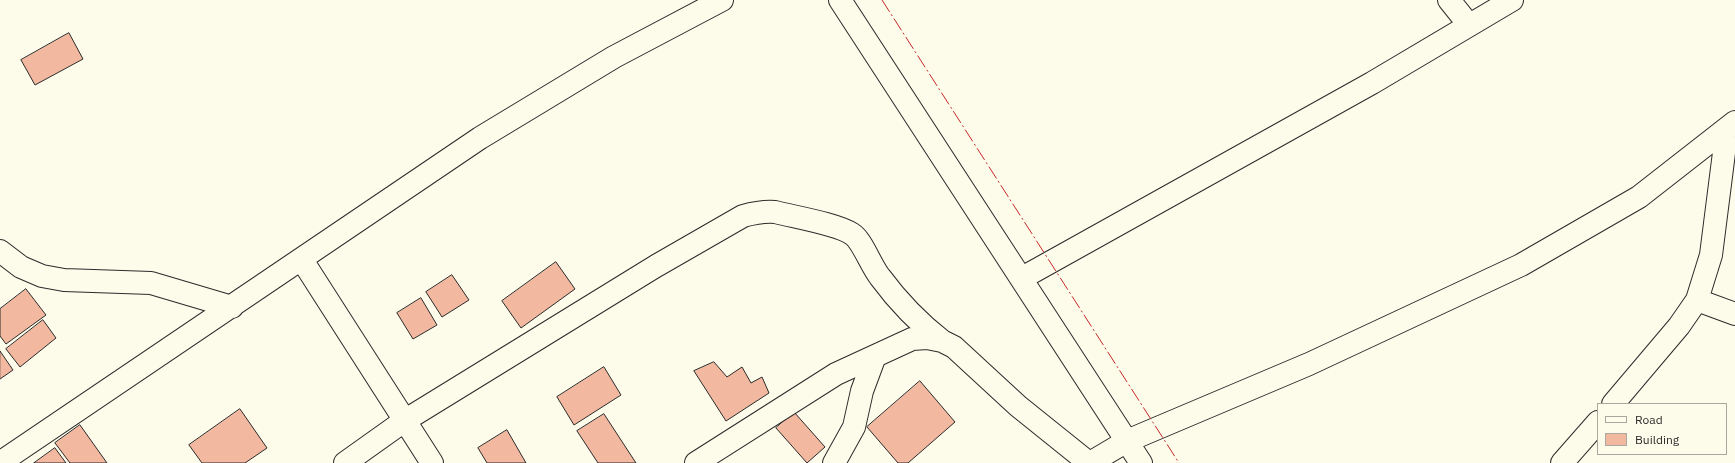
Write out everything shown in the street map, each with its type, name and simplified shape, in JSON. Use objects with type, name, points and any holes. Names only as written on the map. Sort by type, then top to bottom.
[{"type":"street","points":[[1,462],[302,260],[480,138],[614,57],[722,0]]},
{"type":"street","points":[[840,0],[1141,463]]},
{"type":"street","points":[[1449,0],[1470,25]]},
{"type":"street","points":[[1022,278],[1372,83],[1512,0]]},
{"type":"street","points":[[1614,403],[1678,326],[1697,300],[1711,256],[1731,126]]},
{"type":"street","points":[[345,463],[404,421],[656,266],[743,216],[760,212],[775,212],[838,228],[852,234],[860,242],[880,277],[924,326],[942,341],[954,347],[1018,406],[1089,463],[1127,441],[1309,364],[1521,264],[1639,198],[1731,126]]},
{"type":"street","points":[[0,251],[20,267],[42,276],[64,280],[151,283],[232,307]]},
{"type":"street","points":[[302,260],[432,463]]},
{"type":"street","points":[[1697,300],[1735,314]]},
{"type":"street","points":[[696,463],[836,374],[912,339],[927,338],[942,341]]},
{"type":"street","points":[[834,463],[854,427],[862,390],[876,356]]},
{"type":"street","points":[[1562,463],[1597,423]]},
{"type":"building","points":[[69,33],[83,59],[35,85],[21,60]]},
{"type":"building","points":[[556,262],[575,289],[521,328],[502,301]]},
{"type":"building","points":[[452,275],[469,300],[442,317],[426,292]]},
{"type":"building","points":[[26,289],[46,315],[6,344],[0,336],[0,309]]},
{"type":"building","points":[[421,298],[437,325],[413,339],[397,313]]},
{"type":"building","points":[[43,320],[56,338],[20,367],[6,349]]},
{"type":"building","points":[[0,351],[13,370],[0,379]]},
{"type":"building","points":[[714,362],[727,377],[742,367],[751,383],[762,377],[769,393],[726,421],[694,371]]},
{"type":"building","points":[[604,367],[621,395],[574,425],[557,397]]},
{"type":"building","points":[[920,381],[955,422],[908,463],[898,463],[867,427]]},
{"type":"building","points":[[240,409],[267,448],[245,463],[202,463],[189,445]]},
{"type":"building","points":[[794,412],[825,447],[807,463],[776,428]]},
{"type":"building","points":[[604,414],[636,463],[598,463],[577,431]]},
{"type":"building","points":[[80,425],[107,463],[70,463],[55,443]]},
{"type":"building","points":[[507,430],[526,463],[487,463],[478,448]]},
{"type":"building","points":[[55,448],[66,463],[34,463]]},
{"type":"power","points":[[882,0],[1179,463]]}]
